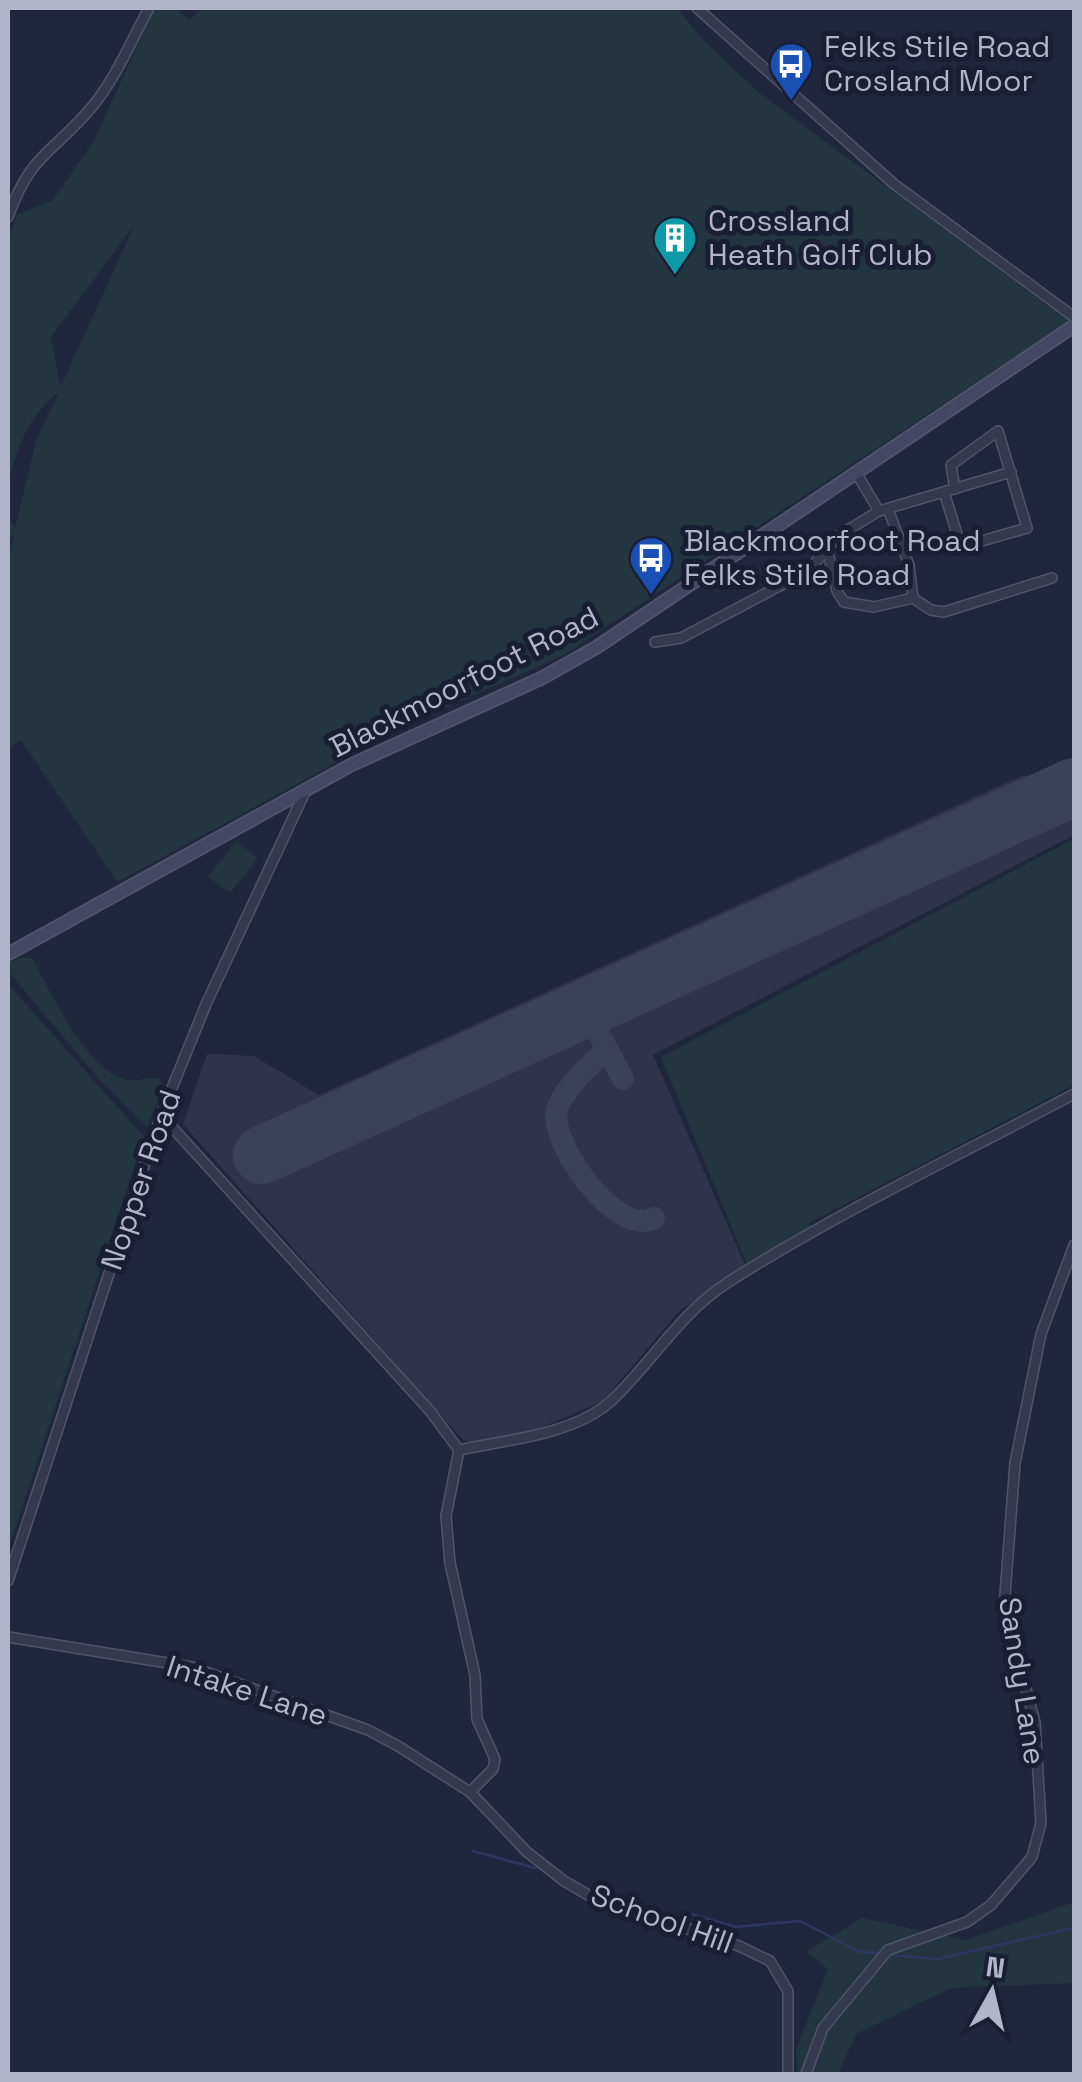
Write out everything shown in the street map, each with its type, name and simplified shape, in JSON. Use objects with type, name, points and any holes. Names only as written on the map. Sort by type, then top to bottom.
[{"type":"street","points":[[8,218],[32,165],[91,108],[149,8]]},
{"type":"street","points":[[697,8],[894,184],[1074,317]]},
{"type":"street","name":"Blackmoorfoot Road","points":[[8,954],[392,745],[542,678],[597,647],[858,476],[1074,326]]},
{"type":"street","points":[[944,492],[961,547],[1027,528],[998,431],[951,465],[955,488]]},
{"type":"street","points":[[655,642],[682,638],[808,570],[828,552],[838,536],[884,510],[1011,472]]},
{"type":"street","points":[[858,476],[884,510],[910,565],[913,598]]},
{"type":"street","points":[[828,552],[837,591],[844,602],[874,607],[913,598],[932,610],[944,612],[1052,578]]},
{"type":"street","name":"Nopper Road","points":[[8,1581],[160,1116],[207,1002],[305,792]]},
{"type":"street","points":[[459,1450],[544,1432],[608,1404],[685,1317],[726,1284],[842,1215],[1074,1094]]},
{"type":"street","points":[[160,1116],[430,1411],[459,1450],[446,1516],[450,1563],[475,1675],[477,1720],[495,1759],[493,1769],[470,1792]]},
{"type":"street","name":"Sandy Lane","points":[[806,2074],[823,2028],[888,1950],[967,1922],[991,1905],[1032,1857],[1041,1823],[1035,1722],[1004,1608],[1019,1444],[1041,1334],[1074,1245]]},
{"type":"street","name":"Intake Lane","points":[[8,1637],[192,1668],[368,1730],[470,1792]]},
{"type":"street","name":"School Hill","points":[[470,1792],[527,1852],[564,1882],[770,1961],[788,1990],[788,2074]]},
{"type":"shaded area","points":[[154,8],[174,8],[189,20],[204,8],[677,8],[702,39],[758,92],[1069,321],[562,656],[394,731],[117,882],[21,740],[8,748],[8,563],[14,533],[8,543],[8,515],[15,528],[36,441],[59,392],[31,423],[13,465],[8,493],[8,239],[17,215],[53,200],[95,139]],"holes":[[[135,224],[61,386],[51,337]]]},
{"type":"shaded area","points":[[1074,762],[1074,835],[653,1055],[748,1272],[680,1310],[603,1401],[543,1427],[474,1445],[463,1440],[183,1124],[207,1054],[254,1056],[319,1095],[1021,776],[1048,775]]},
{"type":"shaded area","points":[[1074,839],[1074,1085],[809,1223],[810,1227],[747,1264],[661,1057]]},
{"type":"shaded area","points":[[236,841],[258,858],[230,893],[208,877]]},
{"type":"shaded area","points":[[32,958],[71,1028],[98,1062],[128,1080],[160,1078],[161,1092],[147,1127],[98,1078],[8,971],[9,962]]},
{"type":"shaded area","points":[[8,984],[144,1137],[8,1549]]},
{"type":"shaded area","points":[[1074,1902],[1074,1983],[951,1988],[856,2034],[838,2074],[798,2074],[796,2049],[828,1969],[806,1952],[862,1918],[966,1940]]},
{"type":"waterway","points":[[473,1851],[535,1868]]},
{"type":"waterway","points":[[691,1914],[736,1927],[800,1921],[860,1952],[876,1953]]},
{"type":"waterway","points":[[890,1955],[937,1959],[1074,1928]]},
{"type":"taxiway","points":[[623,1079],[598,1032],[601,1020],[626,990]]},
{"type":"taxiway","points":[[606,1049],[565,1093],[557,1110],[557,1125],[575,1165],[605,1202],[639,1221],[654,1218]]},
{"type":"runway","points":[[262,1155],[1074,787]]},
{"type":"place","name":"Felks Stile Road Crosland Moor","points":[[791,102]]},
{"type":"place","name":"Crossland Heath Golf Club","points":[[675,276]]},
{"type":"place","name":"Blackmoorfoot Road Felks Stile Road","points":[[651,596]]}]
